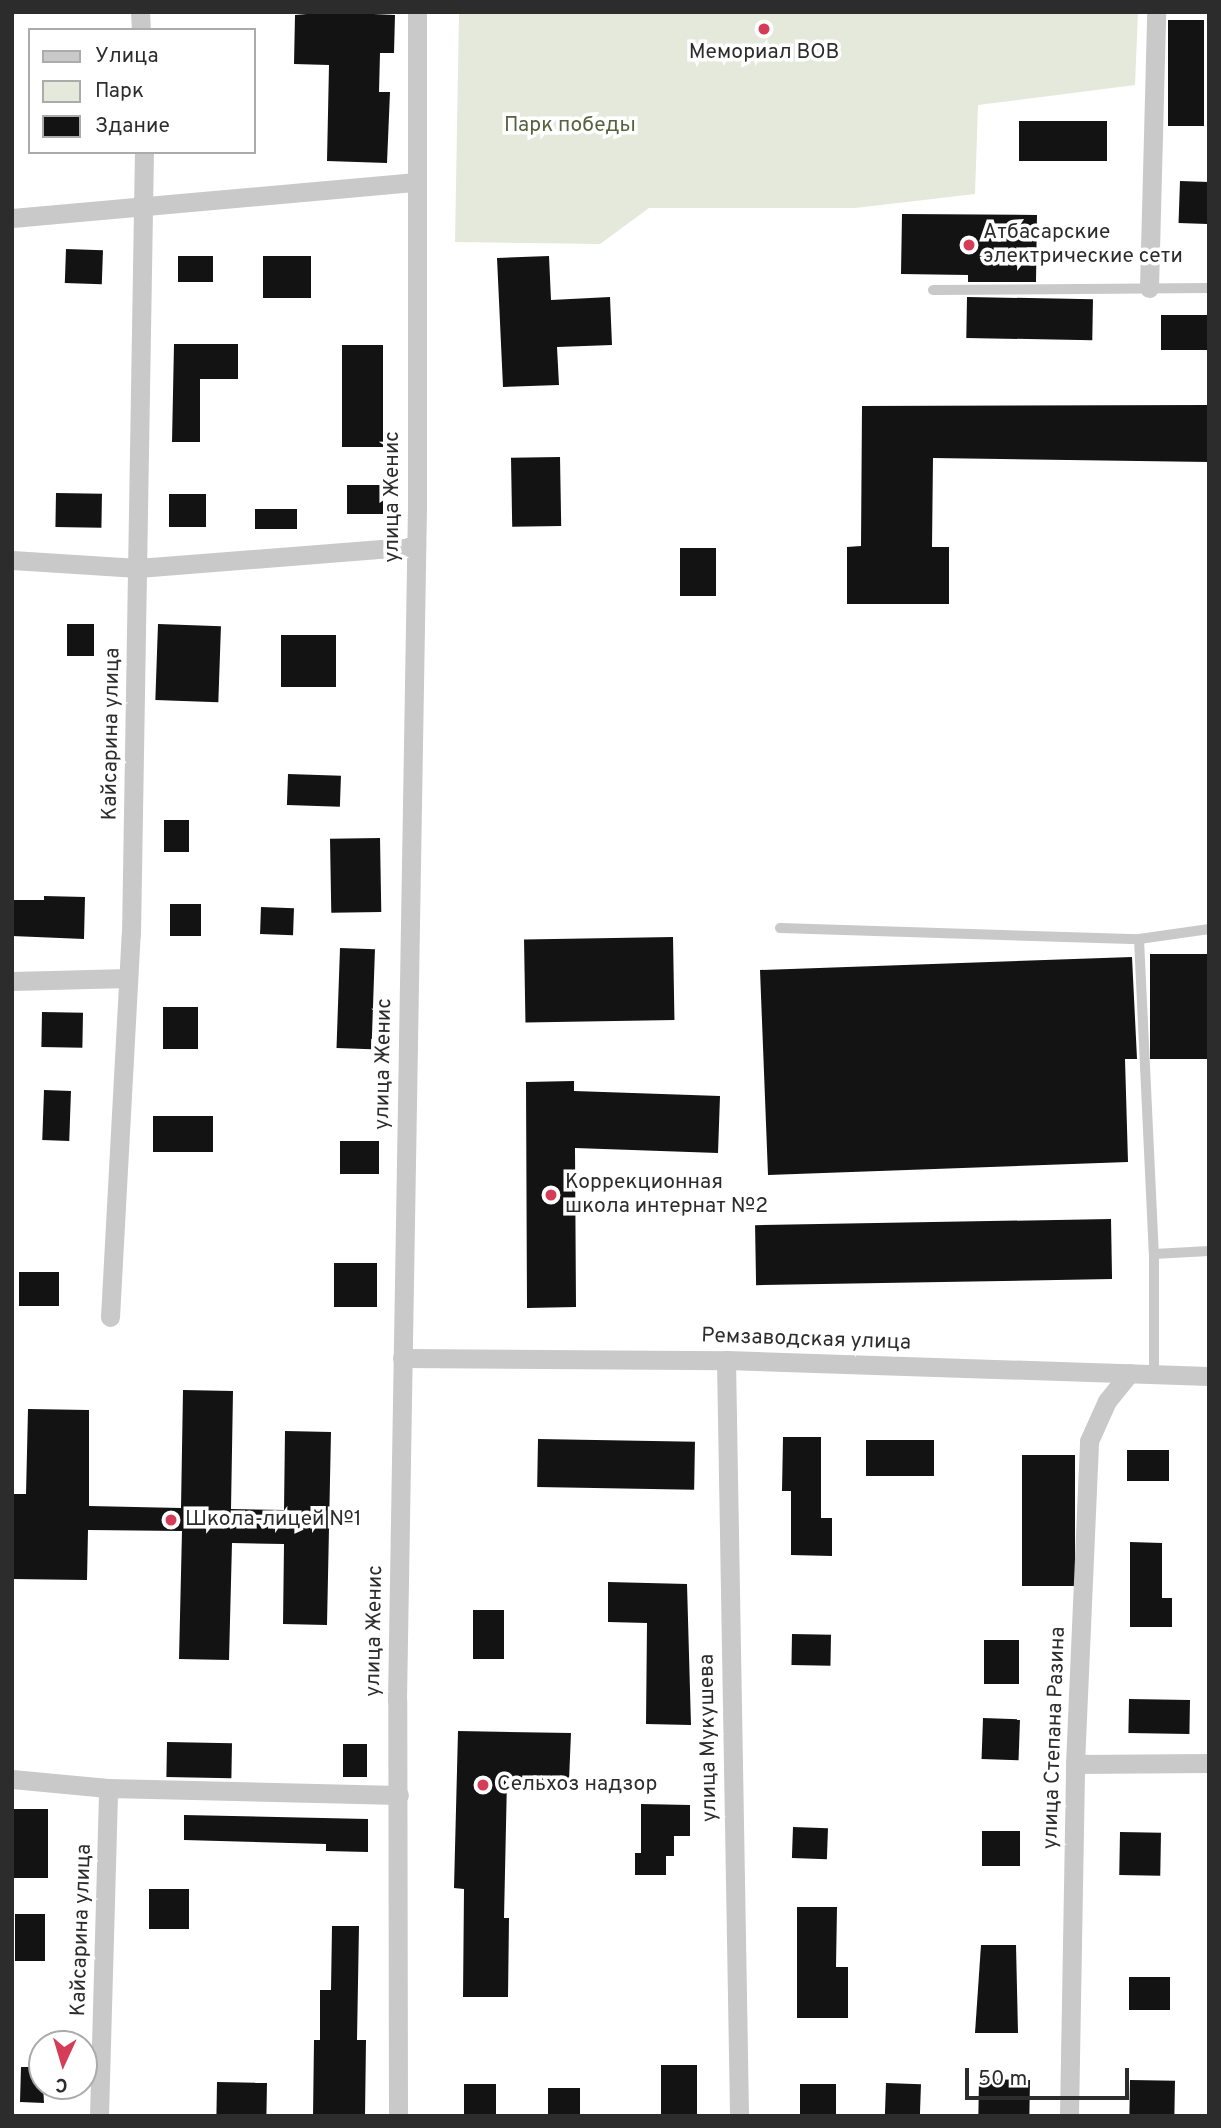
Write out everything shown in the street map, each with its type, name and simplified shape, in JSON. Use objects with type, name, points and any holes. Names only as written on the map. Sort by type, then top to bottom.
[{"type":"street","name":"улица Женис","points":[[398,2116],[402,1358],[416,546],[417,12]]},
{"type":"street","points":[[1149,288],[1156,12]]},
{"type":"street","name":"Кайсарина улица","points":[[110,1317],[128,978],[144,154]]},
{"type":"street","points":[[12,218],[416,182]]},
{"type":"street","points":[[12,560],[138,568],[416,546]]},
{"type":"street","points":[[12,981],[128,978]]},
{"type":"street","name":"Ремзаводская улица","points":[[402,1358],[726,1360],[1209,1376]]},
{"type":"street","name":"улица Мукушева","points":[[726,1360],[739,2116]]},
{"type":"street","name":"улица Степана Разина","points":[[1069,2116],[1075,1764],[1089,1441],[1107,1401],[1130,1373]]},
{"type":"street","points":[[1075,1764],[1209,1763]]},
{"type":"street","points":[[12,1779],[108,1788],[399,1795]]},
{"type":"street","name":"Кайсарина улица","points":[[99,2116],[108,1788]]},
{"type":"lane","points":[[933,290],[1209,288]]},
{"type":"lane","points":[[780,928],[1139,939],[1209,929]]},
{"type":"lane","points":[[1139,939],[1154,1254],[1154,1374]]},
{"type":"lane","points":[[1154,1254],[1209,1251]]},
{"type":"green space","name":"Парк победы","points":[[459,12],[1138,12],[1135,85],[978,105],[975,194],[855,208],[649,208],[600,244],[455,242]]},
{"type":"building","points":[[330,12],[395,15],[394,53],[380,53],[379,92],[390,92],[387,163],[327,161],[329,65],[294,64],[295,15]]},
{"type":"building","points":[[1168,20],[1204,20],[1204,126],[1168,126]]},
{"type":"building","points":[[1019,121],[1107,121],[1107,161],[1019,161]]},
{"type":"building","points":[[1180,181],[1209,182],[1208,224],[1179,223]]},
{"type":"building","name":"Атбасарские электрические сети","points":[[902,214],[1037,215],[1036,282],[968,282],[968,275],[901,274]]},
{"type":"building","points":[[66,249],[103,250],[102,284],[65,283]]},
{"type":"building","points":[[178,256],[213,256],[213,282],[178,282]]},
{"type":"building","points":[[263,256],[311,256],[311,298],[263,298]]},
{"type":"building","points":[[549,256],[551,300],[610,297],[612,345],[557,347],[559,385],[503,387],[497,258]]},
{"type":"building","points":[[967,297],[1093,299],[1092,340],[966,338]]},
{"type":"building","points":[[1161,315],[1209,315],[1209,350],[1161,350]]},
{"type":"building","points":[[174,344],[238,344],[238,379],[200,379],[200,442],[172,442]]},
{"type":"building","points":[[342,345],[383,345],[383,447],[342,447]]},
{"type":"building","points":[[1209,405],[1209,462],[933,458],[932,547],[949,547],[949,604],[847,604],[847,547],[861,546],[862,406]]},
{"type":"building","points":[[560,457],[561,526],[512,527],[511,458]]},
{"type":"building","points":[[347,485],[383,485],[383,514],[347,514]]},
{"type":"building","points":[[56,493],[102,494],[101,528],[55,527]]},
{"type":"building","points":[[169,494],[206,494],[206,527],[169,527]]},
{"type":"building","points":[[255,509],[297,509],[297,529],[255,529]]},
{"type":"building","points":[[680,548],[716,548],[716,596],[680,596]]},
{"type":"building","points":[[67,624],[94,624],[94,656],[67,656]]},
{"type":"building","points":[[158,624],[221,626],[218,702],[155,700]]},
{"type":"building","points":[[281,635],[336,635],[336,687],[281,687]]},
{"type":"building","points":[[288,774],[341,776],[340,807],[287,805]]},
{"type":"building","points":[[164,820],[189,820],[189,852],[164,852]]},
{"type":"building","points":[[380,838],[381,912],[331,913],[330,839]]},
{"type":"building","points":[[44,896],[85,897],[84,939],[12,936],[12,900],[44,900]]},
{"type":"building","points":[[170,904],[201,904],[201,936],[170,936]]},
{"type":"building","points":[[261,907],[294,908],[293,935],[260,934]]},
{"type":"building","points":[[673,937],[674,1020],[525,1023],[524,940]]},
{"type":"building","points":[[340,948],[375,949],[371,1049],[337,1048]]},
{"type":"building","points":[[1150,954],[1209,954],[1209,1059],[1150,1059]]},
{"type":"building","points":[[1132,957],[1137,1059],[1125,1059],[1128,1162],[768,1175],[760,970]]},
{"type":"building","points":[[163,1007],[198,1007],[198,1049],[163,1049]]},
{"type":"building","points":[[42,1012],[83,1013],[82,1048],[41,1047]]},
{"type":"building","points":[[574,1081],[574,1091],[720,1096],[718,1153],[575,1148],[576,1307],[527,1308],[526,1082]]},
{"type":"building","points":[[44,1090],[71,1091],[69,1141],[42,1140]]},
{"type":"building","points":[[153,1116],[213,1116],[213,1152],[153,1152]]},
{"type":"building","points":[[340,1141],[379,1141],[379,1174],[340,1174]]},
{"type":"building","points":[[1111,1219],[1112,1279],[756,1285],[755,1225]]},
{"type":"building","points":[[334,1263],[377,1263],[377,1307],[334,1307]]},
{"type":"building","points":[[19,1272],[59,1272],[59,1306],[19,1306]]},
{"type":"building","name":"Школа-лицей №1","points":[[183,1390],[233,1391],[231,1509],[284,1510],[285,1431],[331,1432],[327,1625],[283,1624],[284,1544],[232,1543],[229,1660],[179,1659],[182,1531],[88,1530],[87,1580],[12,1579],[12,1494],[26,1494],[28,1409],[89,1410],[89,1506],[181,1508]]},
{"type":"building","points":[[783,1437],[821,1437],[821,1518],[832,1518],[832,1556],[791,1555],[791,1491],[782,1491]]},
{"type":"building","points":[[538,1439],[695,1442],[694,1490],[537,1487]]},
{"type":"building","points":[[866,1440],[934,1440],[934,1476],[866,1476]]},
{"type":"building","points":[[1127,1450],[1169,1450],[1169,1481],[1127,1481]]},
{"type":"building","points":[[1022,1455],[1075,1455],[1075,1586],[1022,1586]]},
{"type":"building","points":[[1130,1542],[1162,1543],[1162,1598],[1172,1598],[1172,1627],[1130,1627]]},
{"type":"building","points":[[608,1582],[687,1584],[691,1725],[646,1724],[647,1623],[608,1622]]},
{"type":"building","points":[[473,1610],[504,1610],[504,1659],[473,1659]]},
{"type":"building","points":[[792,1634],[831,1635],[830,1666],[791,1665]]},
{"type":"building","points":[[984,1640],[1019,1640],[1019,1684],[984,1684]]},
{"type":"building","points":[[1129,1699],[1190,1700],[1189,1734],[1128,1733]]},
{"type":"building","points":[[983,1718],[1020,1719],[1019,1760],[982,1759]]},
{"type":"building","points":[[458,1731],[571,1733],[569,1781],[507,1779],[504,1918],[509,1918],[508,1997],[463,1997],[464,1889],[454,1888]]},
{"type":"building","points":[[167,1742],[232,1743],[231,1778],[166,1777]]},
{"type":"building","points":[[343,1744],[367,1744],[367,1777],[343,1777]]},
{"type":"building","points":[[641,1804],[690,1805],[690,1836],[674,1836],[674,1856],[666,1856],[666,1875],[635,1875],[635,1853],[641,1853]]},
{"type":"building","points":[[12,1809],[48,1809],[48,1878],[12,1878]]},
{"type":"building","points":[[184,1815],[368,1819],[368,1852],[326,1851],[326,1844],[184,1840]]},
{"type":"building","points":[[793,1827],[828,1828],[827,1859],[792,1858]]},
{"type":"building","points":[[982,1831],[1020,1831],[1020,1866],[982,1866]]},
{"type":"building","points":[[1120,1832],[1161,1833],[1160,1876],[1119,1875]]},
{"type":"building","points":[[149,1889],[189,1889],[189,1929],[149,1929]]},
{"type":"building","points":[[797,1907],[837,1907],[836,1967],[848,1967],[848,2018],[797,2018]]},
{"type":"building","points":[[15,1914],[45,1914],[45,1961],[15,1961]]},
{"type":"building","points":[[332,1926],[359,1926],[357,2040],[366,2040],[365,2116],[313,2116],[314,2040],[320,2040],[320,1990],[331,1990]]},
{"type":"building","points":[[981,1945],[1016,1945],[1018,2033],[975,2033]]},
{"type":"building","points":[[1129,1977],[1170,1977],[1170,2010],[1129,2010]]},
{"type":"building","points":[[661,2065],[697,2065],[697,2116],[661,2116]]},
{"type":"building","points":[[21,2067],[28,2067],[28,2100],[44,2100],[44,2103],[20,2102]]},
{"type":"building","points":[[979,2079],[1030,2080],[1029,2116],[978,2116]]},
{"type":"building","points":[[1130,2080],[1175,2081],[1174,2116],[1129,2115]]},
{"type":"building","points":[[217,2082],[267,2083],[266,2115],[216,2114]]},
{"type":"building","points":[[886,2083],[921,2084],[920,2116],[885,2116]]},
{"type":"building","points":[[464,2084],[496,2084],[496,2116],[464,2116]]},
{"type":"building","points":[[800,2084],[836,2084],[836,2116],[800,2116]]},
{"type":"building","points":[[548,2088],[580,2088],[580,2116],[548,2116]]},
{"type":"place","name":"Мемориал ВОВ","points":[[764,29]]},
{"type":"place","name":"Атбасарские электрические сети","points":[[969,245]]},
{"type":"place","name":"Коррекционная школа интернат №2","points":[[551,1195]]},
{"type":"place","name":"Школа-лицей №1","points":[[171,1520]]},
{"type":"place","name":"Сельхоз надзор","points":[[483,1785]]}]
